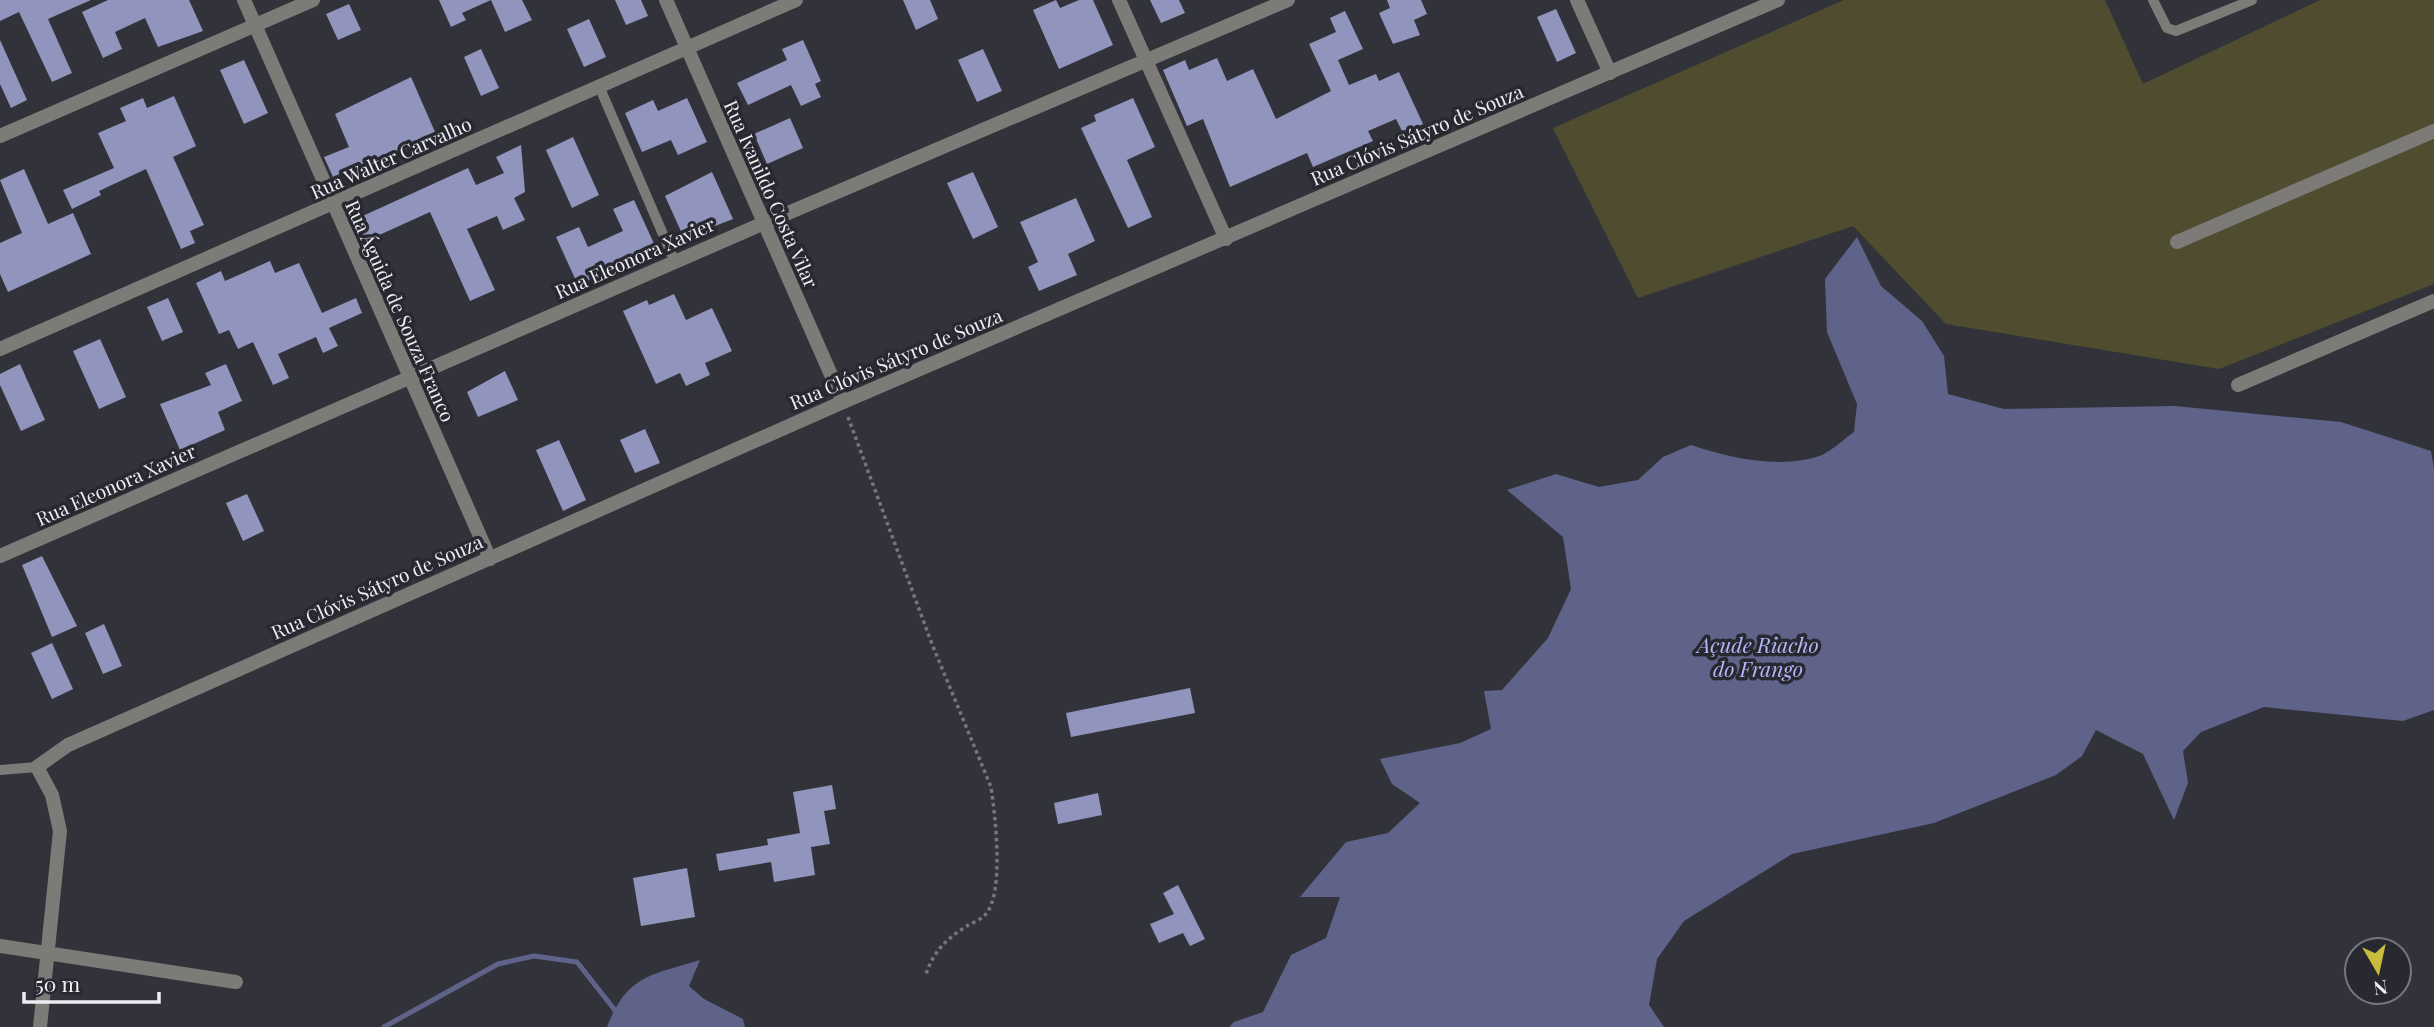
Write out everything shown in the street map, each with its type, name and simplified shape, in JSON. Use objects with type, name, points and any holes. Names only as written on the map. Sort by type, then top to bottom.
[{"type":"street","name":"Rua Águida de Souza Franco","points":[[244,0],[489,559]]},
{"type":"street","points":[[0,136],[313,0]]},
{"type":"street","name":"Rua Ivanildo Costa Vilar","points":[[666,0],[762,224],[843,402]]},
{"type":"street","name":"Rua Walter Carvalho","points":[[0,349],[796,0]]},
{"type":"street","points":[[1119,0],[1226,240]]},
{"type":"street","name":"Rua Eleonora Xavier","points":[[0,556],[675,261],[1288,0]]},
{"type":"street","points":[[1577,0],[1610,73]]},
{"type":"street","name":"Rua Clóvis Sátyro de Souza","points":[[37,767],[68,745],[843,402],[1226,240],[1778,0]]},
{"type":"street","points":[[2177,242],[2434,131]]},
{"type":"street","points":[[2238,385],[2434,301]]},
{"type":"street","points":[[37,767],[52,795],[60,831],[40,1027]]},
{"type":"street","points":[[0,946],[236,982]]},
{"type":"lane","points":[[2153,0],[2167,28],[2184,30],[2252,0]]},
{"type":"lane","points":[[599,86],[675,261]]},
{"type":"lane","points":[[0,770],[37,767]]},
{"type":"path","points":[[843,402],[932,644],[991,788],[995,810],[996,878],[992,903],[985,916],[944,942],[932,954],[926,974]]},
{"type":"shaded area","points":[[1844,0],[2105,0],[2143,84],[2320,0],[2434,0],[2434,284],[2219,369],[1946,324],[1853,226],[1638,298],[1553,128]]},
{"type":"water","name":"Açude Riacho do Frango","points":[[1857,237],[1881,286],[1922,321],[1944,356],[1948,394],[2004,409],[2175,406],[2341,422],[2431,451],[2434,469],[2434,710],[2403,721],[2264,707],[2201,732],[2183,751],[2188,783],[2174,820],[2143,754],[2096,730],[2082,756],[2056,775],[1934,823],[1792,854],[1684,921],[1657,959],[1649,1005],[1664,1027],[1229,1027],[1234,1022],[1263,1012],[1291,955],[1326,938],[1340,897],[1300,897],[1346,842],[1388,833],[1420,803],[1392,784],[1380,759],[1460,743],[1491,729],[1484,691],[1502,690],[1548,638],[1571,589],[1563,537],[1507,490],[1556,474],[1599,487],[1638,480],[1663,457],[1691,445],[1739,458],[1790,462],[1822,455],[1854,432],[1857,404],[1827,332],[1825,279]]},
{"type":"water","points":[[700,960],[689,986],[704,999],[743,1019],[745,1027],[607,1027],[623,997],[632,987],[654,974]]},
{"type":"building","points":[[0,0],[91,0],[48,19],[72,73],[52,82],[19,12],[0,21]]},
{"type":"building","points":[[108,0],[189,0],[203,31],[158,47],[145,18],[115,32],[122,49],[103,58],[82,12]]},
{"type":"building","points":[[439,0],[491,0],[462,13],[466,20],[451,27]]},
{"type":"building","points":[[491,0],[522,0],[532,20],[505,32]]},
{"type":"building","points":[[615,0],[641,0],[648,16],[626,25]]},
{"type":"building","points":[[903,0],[930,0],[938,19],[916,30]]},
{"type":"building","points":[[1056,0],[1060,8],[1079,0],[1093,0],[1113,45],[1059,69],[1033,10]]},
{"type":"building","points":[[1150,0],[1179,0],[1185,13],[1161,23]]},
{"type":"building","points":[[1387,0],[1421,0],[1427,14],[1414,20],[1420,35],[1393,44],[1379,13],[1390,8]]},
{"type":"building","points":[[349,4],[361,30],[338,40],[326,14]]},
{"type":"building","points":[[1556,9],[1576,53],[1557,62],[1537,17]]},
{"type":"building","points":[[1345,11],[1363,49],[1338,60],[1349,85],[1376,74],[1379,81],[1399,72],[1423,124],[1403,133],[1396,119],[1368,131],[1373,141],[1313,167],[1307,153],[1230,187],[1203,119],[1187,126],[1163,70],[1185,60],[1189,70],[1217,58],[1227,81],[1253,69],[1276,119],[1331,91],[1309,44],[1336,32],[1330,18]]},
{"type":"building","points":[[589,19],[606,57],[584,67],[567,29]]},
{"type":"building","points":[[0,40],[27,100],[11,108],[0,84]]},
{"type":"building","points":[[803,40],[821,81],[815,84],[821,97],[801,106],[791,85],[748,105],[737,83],[787,60],[782,49]]},
{"type":"building","points":[[481,49],[499,88],[481,96],[464,57]]},
{"type":"building","points":[[983,49],[1002,91],[977,102],[958,60]]},
{"type":"building","points":[[244,60],[268,113],[244,124],[220,70]]},
{"type":"building","points":[[411,77],[435,132],[408,144],[409,148],[359,170],[357,166],[333,177],[324,157],[349,147],[335,114]]},
{"type":"building","points":[[174,96],[196,146],[173,157],[204,225],[190,231],[195,243],[181,249],[146,169],[99,191],[101,195],[72,209],[63,190],[114,168],[98,133],[126,121],[120,108],[143,98],[147,108]]},
{"type":"building","points":[[687,98],[707,142],[678,155],[671,140],[642,152],[625,113],[653,100],[658,111]]},
{"type":"building","points":[[1133,98],[1155,147],[1127,160],[1152,217],[1128,228],[1081,128],[1096,121],[1094,115]]},
{"type":"building","points":[[790,118],[803,148],[767,164],[754,134]]},
{"type":"building","points":[[573,137],[599,195],[572,208],[546,150]]},
{"type":"building","points":[[521,145],[525,192],[514,198],[525,220],[503,230],[497,216],[467,229],[495,290],[470,301],[430,212],[366,241],[356,219],[468,168],[476,185],[504,173],[496,157]]},
{"type":"building","points":[[24,169],[48,224],[73,213],[91,254],[8,292],[0,274],[0,243],[22,233],[0,180]]},
{"type":"building","points":[[712,172],[733,219],[684,238],[665,196]]},
{"type":"building","points":[[973,172],[998,227],[973,239],[947,183]]},
{"type":"building","points":[[1076,198],[1095,241],[1068,254],[1077,275],[1039,291],[1028,267],[1038,262],[1020,222]]},
{"type":"building","points":[[634,200],[656,248],[578,285],[556,237],[579,227],[588,247],[623,231],[613,209]]},
{"type":"building","points":[[270,261],[275,273],[299,263],[322,313],[356,298],[362,313],[329,328],[338,346],[323,353],[316,337],[278,354],[289,378],[273,385],[253,342],[238,349],[229,330],[219,334],[196,283],[221,271],[225,281]]},
{"type":"building","points":[[674,294],[686,320],[712,308],[732,351],[705,363],[710,375],[686,386],[680,373],[656,384],[623,311],[647,300],[649,305]]},
{"type":"building","points":[[168,298],[183,332],[162,341],[147,307]]},
{"type":"building","points":[[100,339],[126,397],[99,409],[73,351]]},
{"type":"building","points":[[20,364],[45,420],[21,431],[0,385],[0,374]]},
{"type":"building","points":[[226,364],[242,401],[218,412],[225,430],[180,450],[160,404],[211,385],[205,373]]},
{"type":"building","points":[[505,371],[518,400],[478,417],[467,392]]},
{"type":"building","points":[[645,429],[660,463],[635,473],[620,440]]},
{"type":"building","points":[[559,440],[586,500],[563,511],[536,450]]},
{"type":"building","points":[[247,494],[264,531],[243,541],[226,503]]},
{"type":"building","points":[[42,556],[77,626],[52,637],[22,565]]},
{"type":"building","points":[[104,624],[122,666],[103,674],[85,633]]},
{"type":"building","points":[[52,643],[73,689],[52,699],[31,653]]},
{"type":"building","points":[[1190,688],[1195,713],[1071,737],[1066,713]]},
{"type":"building","points":[[832,785],[836,809],[824,811],[830,844],[811,847],[815,875],[774,882],[771,862],[719,871],[716,854],[768,845],[767,839],[800,833],[793,792]]},
{"type":"building","points":[[1098,793],[1102,815],[1058,824],[1054,803]]},
{"type":"building","points":[[687,868],[695,917],[641,926],[633,878]]},
{"type":"building","points":[[1178,885],[1205,939],[1190,946],[1183,933],[1159,943],[1150,924],[1174,914],[1163,893]]},
{"type":"waterway","points":[[384,1027],[498,964],[534,956],[577,962],[614,1009],[621,1027]]}]
